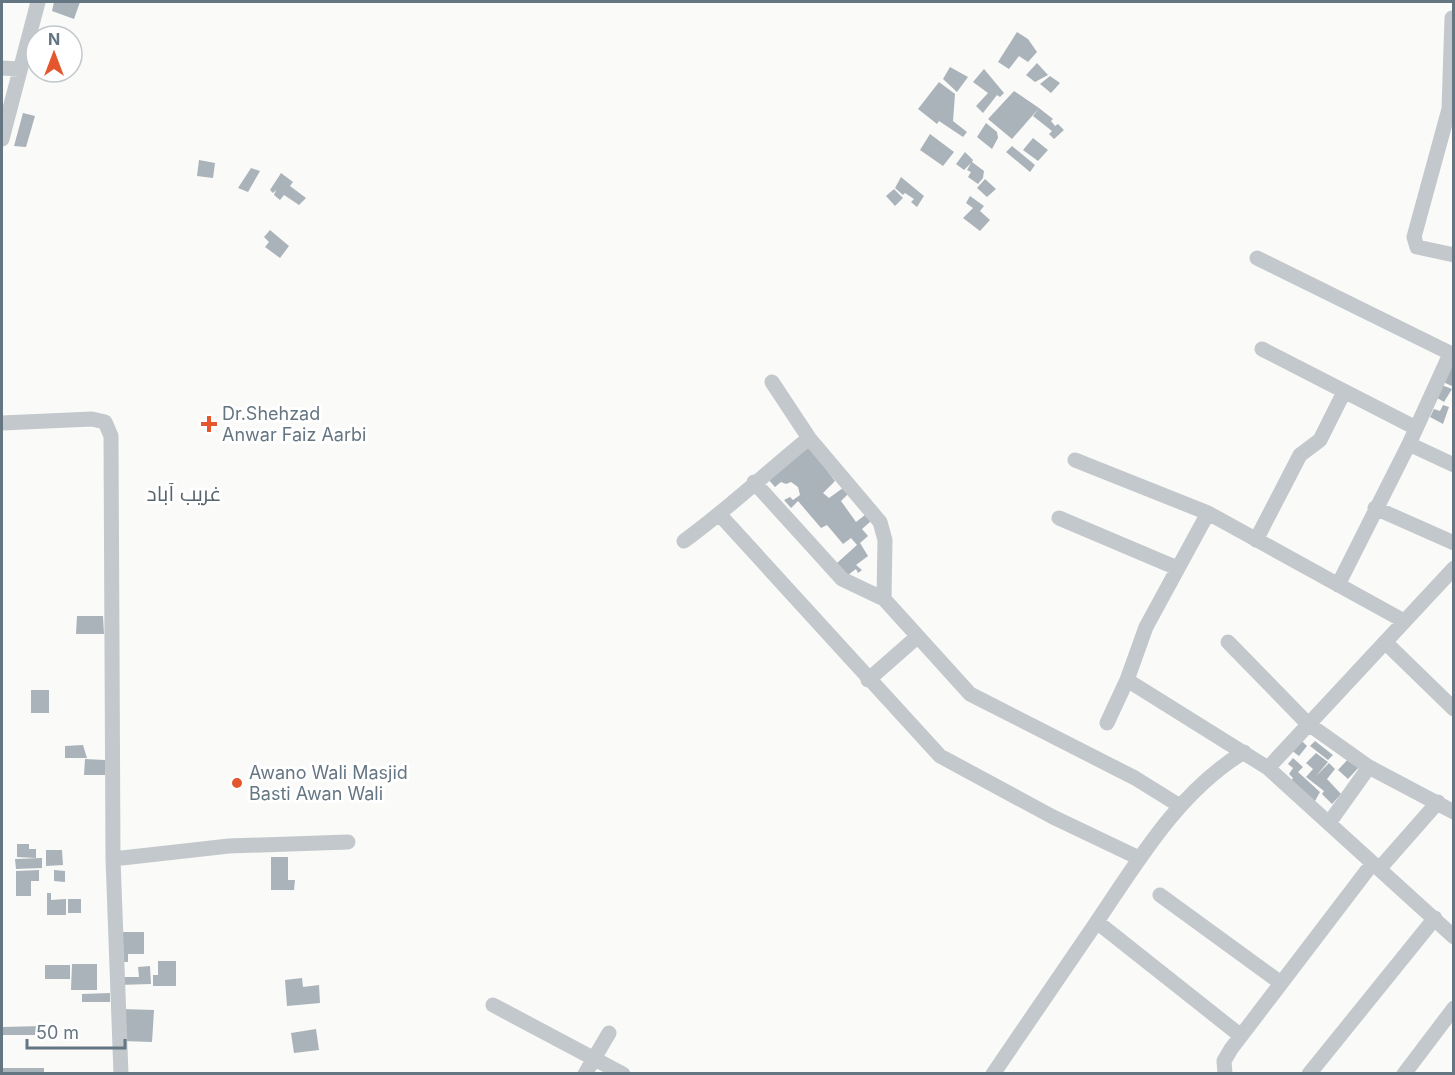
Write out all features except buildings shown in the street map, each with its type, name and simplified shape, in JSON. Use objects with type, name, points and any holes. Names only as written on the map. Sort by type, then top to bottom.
[{"type":"street","points":[[2,139],[38,2]]},
{"type":"street","points":[[1452,18],[1449,109],[1414,237],[1417,247],[1454,255]]},
{"type":"street","points":[[2,68],[20,69]]},
{"type":"street","points":[[1257,258],[1452,354],[1338,585]]},
{"type":"street","points":[[1262,349],[1416,428]]},
{"type":"street","points":[[772,382],[809,438],[880,522],[885,540],[884,599]]},
{"type":"street","points":[[1256,540],[1300,454],[1320,440],[1344,392]]},
{"type":"street","points":[[2,423],[92,419],[105,422],[111,436],[113,859],[121,1074]]},
{"type":"street","points":[[684,541],[720,514],[754,482],[809,438]]},
{"type":"street","points":[[1409,444],[1454,465]]},
{"type":"street","points":[[1075,460],[1208,513],[1404,621]]},
{"type":"street","points":[[754,482],[842,579],[884,599],[970,694],[1135,778],[1180,806]]},
{"type":"street","points":[[1375,508],[1454,543]]},
{"type":"street","points":[[1107,723],[1127,680],[1146,627],[1208,513]]},
{"type":"street","points":[[720,514],[868,680],[940,756],[1053,817],[1139,858]]},
{"type":"street","points":[[1059,518],[1177,568]]},
{"type":"street","points":[[1268,768],[1307,723],[1454,568]]},
{"type":"street","points":[[868,680],[917,637]]},
{"type":"street","points":[[1228,642],[1307,723],[1369,767],[1454,812]]},
{"type":"street","points":[[1385,642],[1454,710]]},
{"type":"street","points":[[1127,680],[1268,768],[1454,937]]},
{"type":"street","points":[[993,1074],[1139,858],[1180,806],[1226,763],[1244,752]]},
{"type":"street","points":[[1329,823],[1369,767]]},
{"type":"street","points":[[1225,1074],[1224,1060],[1281,983],[1376,866],[1438,802]]},
{"type":"street","points":[[113,859],[229,846],[348,842]]},
{"type":"street","points":[[1160,895],[1281,983]]},
{"type":"street","points":[[1309,1074],[1435,918]]},
{"type":"street","points":[[1097,922],[1241,1036]]},
{"type":"street","points":[[493,1005],[623,1074]]},
{"type":"street","points":[[1404,1074],[1454,1008]]},
{"type":"street","points":[[585,1074],[609,1033]]},
{"type":"place","name":"Dr.Shehzad Anwar Faiz Aarbi","points":[[209,424]]},
{"type":"place","name":"Awano Wali Masjid Basti Awan Wali","points":[[237,783]]},
{"type":"district","name":"غریب آباد","points":[[184,494]]}]
